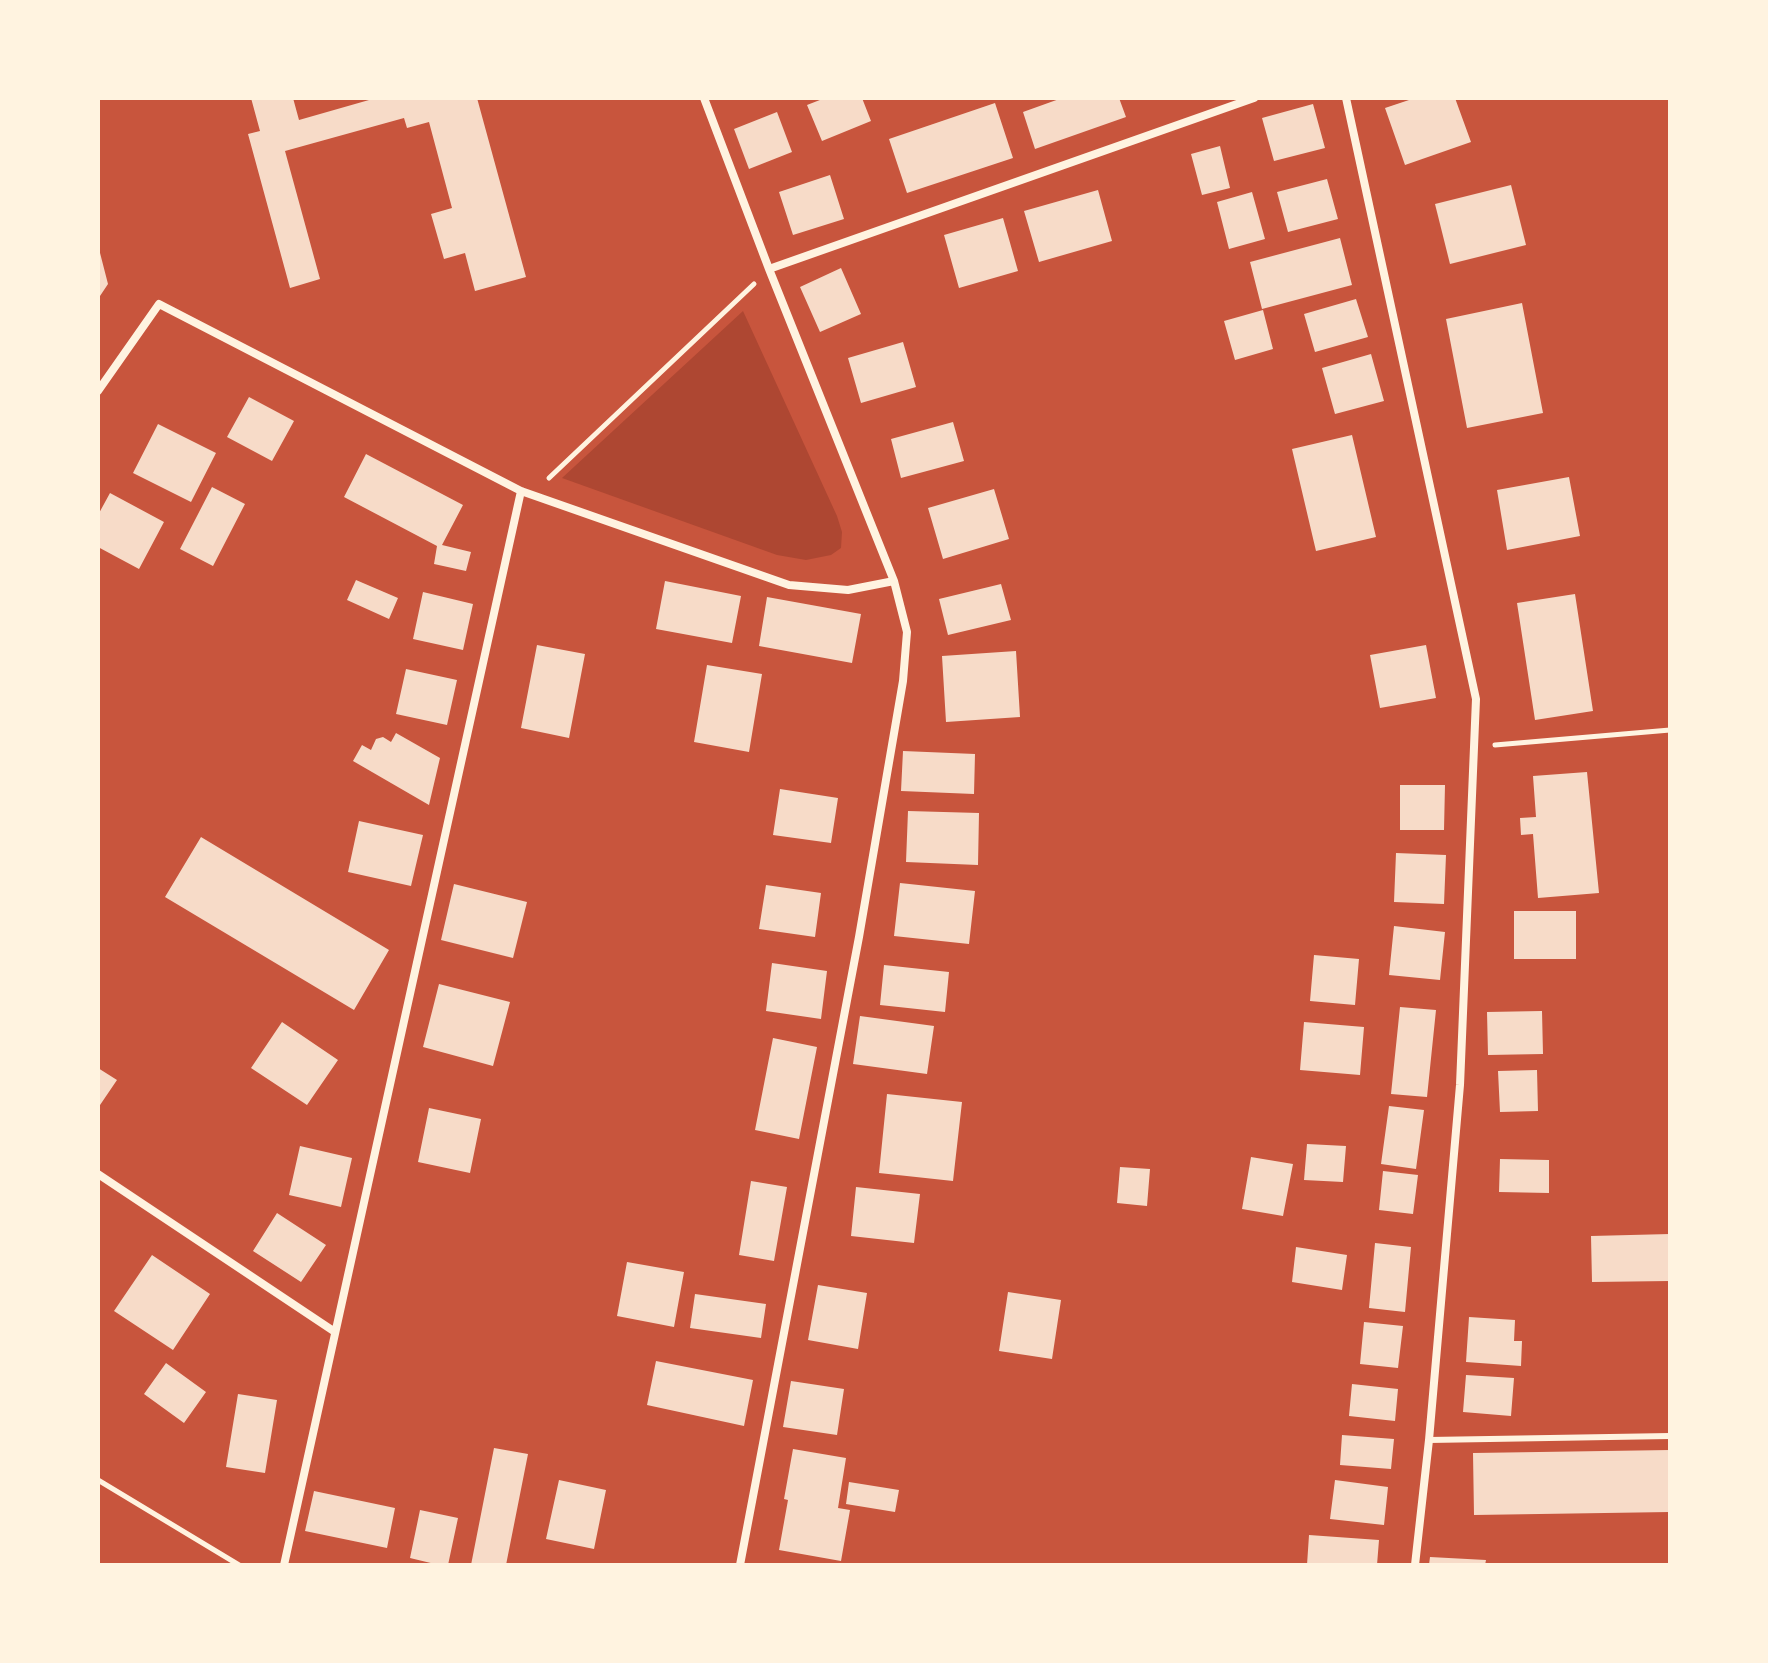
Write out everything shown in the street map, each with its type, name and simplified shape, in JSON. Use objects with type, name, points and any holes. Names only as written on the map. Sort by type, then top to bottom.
[{"type":"street","points":[[704,98],[894,581],[907,632],[903,681],[859,937],[740,1565]]},
{"type":"street","points":[[769,269],[1254,98]]},
{"type":"street","points":[[1346,98],[1476,699],[1460,1085],[1415,1565]]},
{"type":"street","points":[[98,391],[159,304],[531,495],[789,585],[848,590],[894,581]]},
{"type":"street","points":[[284,1565],[521,491]]},
{"type":"street","points":[[98,1174],[335,1332]]},
{"type":"lane","points":[[1429,1440],[1670,1436]]},
{"type":"path","points":[[531,495],[769,269]]},
{"type":"path","points":[[1474,746],[1670,730]]},
{"type":"path","points":[[98,1480],[239,1565]]},
{"type":"shaded area","points":[[743,311],[837,516],[842,532],[841,548],[831,555],[806,560],[777,555],[562,478]]},
{"type":"building","points":[[251,98],[293,98],[299,120],[376,98],[477,98],[526,277],[475,291],[465,253],[444,259],[431,214],[452,208],[429,122],[407,128],[404,118],[285,151],[320,279],[290,288],[248,134],[260,131]]},
{"type":"building","points":[[825,98],[862,98],[871,121],[822,141],[807,105]]},
{"type":"building","points":[[1062,98],[1119,98],[1126,117],[1035,149],[1023,112]]},
{"type":"building","points":[[1415,98],[1455,98],[1471,142],[1405,165],[1385,108]]},
{"type":"building","points":[[995,103],[1013,158],[907,193],[889,139]]},
{"type":"building","points":[[1313,104],[1325,148],[1274,161],[1262,118]]},
{"type":"building","points":[[777,112],[792,152],[749,169],[734,129]]},
{"type":"building","points":[[1220,146],[1230,188],[1202,195],[1191,154]]},
{"type":"building","points":[[830,175],[844,219],[793,235],[779,192]]},
{"type":"building","points":[[1327,179],[1338,219],[1288,232],[1277,192]]},
{"type":"building","points":[[1511,185],[1526,245],[1450,264],[1435,204]]},
{"type":"building","points":[[1098,190],[1112,241],[1039,262],[1024,211]]},
{"type":"building","points":[[1252,192],[1265,239],[1229,249],[1217,202]]},
{"type":"building","points":[[1003,218],[1018,271],[959,288],[944,235]]},
{"type":"building","points":[[1340,238],[1352,285],[1262,309],[1250,262]]},
{"type":"building","points":[[98,250],[108,284],[98,299]]},
{"type":"building","points":[[841,268],[861,314],[820,332],[800,287]]},
{"type":"building","points":[[1356,299],[1368,337],[1315,352],[1304,314]]},
{"type":"building","points":[[1522,303],[1543,413],[1467,428],[1446,319]]},
{"type":"building","points":[[1263,310],[1273,349],[1235,360],[1224,321]]},
{"type":"building","points":[[903,342],[916,387],[861,403],[848,358]]},
{"type":"building","points":[[1371,354],[1384,401],[1335,414],[1322,368]]},
{"type":"building","points":[[249,397],[294,421],[272,461],[227,437]]},
{"type":"building","points":[[953,422],[964,461],[901,478],[891,439]]},
{"type":"building","points":[[158,424],[216,453],[191,502],[133,473]]},
{"type":"building","points":[[1352,435],[1376,537],[1316,551],[1292,449]]},
{"type":"building","points":[[366,454],[463,505],[442,545],[471,552],[466,571],[434,564],[437,546],[344,497]]},
{"type":"building","points":[[1569,477],[1580,536],[1507,550],[1497,490]]},
{"type":"building","points":[[212,487],[245,504],[213,566],[180,549]]},
{"type":"building","points":[[994,489],[1009,539],[943,559],[928,508]]},
{"type":"building","points":[[110,493],[164,522],[139,569],[98,547],[98,515]]},
{"type":"building","points":[[356,580],[398,598],[389,619],[347,600]]},
{"type":"building","points":[[665,581],[741,596],[732,643],[656,629]]},
{"type":"building","points":[[1001,584],[1011,620],[948,635],[939,599]]},
{"type":"building","points":[[423,592],[473,604],[463,650],[413,639]]},
{"type":"building","points":[[1575,594],[1593,711],[1535,720],[1517,603]]},
{"type":"building","points":[[767,597],[861,614],[852,663],[759,646]]},
{"type":"building","points":[[537,645],[585,654],[569,738],[521,728]]},
{"type":"building","points":[[1426,645],[1436,698],[1380,708],[1370,655]]},
{"type":"building","points":[[1016,651],[1020,717],[946,722],[942,656]]},
{"type":"building","points":[[707,665],[762,674],[749,752],[694,742]]},
{"type":"building","points":[[406,669],[457,680],[447,725],[396,714]]},
{"type":"building","points":[[396,733],[440,758],[429,805],[353,761],[362,745],[371,750],[376,739],[383,737],[391,742]]},
{"type":"building","points":[[903,751],[975,754],[974,794],[901,791]]},
{"type":"building","points":[[1587,772],[1599,893],[1538,898],[1533,834],[1521,835],[1520,818],[1536,817],[1533,776]]},
{"type":"building","points":[[1400,785],[1445,785],[1444,830],[1400,830]]},
{"type":"building","points":[[780,789],[838,798],[831,843],[773,835]]},
{"type":"building","points":[[908,811],[979,813],[978,865],[906,862]]},
{"type":"building","points":[[359,821],[423,835],[411,886],[348,872]]},
{"type":"building","points":[[201,837],[389,950],[354,1010],[165,897]]},
{"type":"building","points":[[1396,853],[1446,855],[1444,904],[1394,902]]},
{"type":"building","points":[[900,883],[975,891],[969,944],[894,936]]},
{"type":"building","points":[[454,884],[527,902],[513,958],[441,940]]},
{"type":"building","points":[[766,885],[821,893],[815,937],[759,929]]},
{"type":"building","points":[[1514,911],[1576,911],[1576,959],[1514,959]]},
{"type":"building","points":[[1394,926],[1445,932],[1440,980],[1389,975]]},
{"type":"building","points":[[1314,955],[1359,959],[1355,1005],[1310,1001]]},
{"type":"building","points":[[772,963],[827,971],[821,1019],[766,1011]]},
{"type":"building","points":[[884,965],[949,972],[945,1012],[880,1005]]},
{"type":"building","points":[[439,984],[510,1002],[493,1066],[423,1047]]},
{"type":"building","points":[[1400,1007],[1436,1010],[1427,1097],[1391,1094]]},
{"type":"building","points":[[1542,1011],[1543,1054],[1488,1055],[1487,1012]]},
{"type":"building","points":[[860,1016],[934,1026],[927,1074],[853,1064]]},
{"type":"building","points":[[282,1022],[338,1060],[307,1105],[251,1068]]},
{"type":"building","points":[[1304,1022],[1364,1027],[1360,1075],[1300,1070]]},
{"type":"building","points":[[773,1038],[817,1047],[799,1139],[755,1130]]},
{"type":"building","points":[[98,1068],[117,1080],[98,1108]]},
{"type":"building","points":[[1537,1070],[1538,1111],[1500,1112],[1498,1071]]},
{"type":"building","points":[[887,1094],[962,1102],[953,1181],[879,1173]]},
{"type":"building","points":[[1389,1106],[1424,1110],[1416,1169],[1381,1164]]},
{"type":"building","points":[[429,1108],[481,1119],[470,1173],[418,1162]]},
{"type":"building","points":[[1307,1144],[1346,1146],[1343,1182],[1304,1180]]},
{"type":"building","points":[[300,1146],[352,1158],[341,1207],[289,1195]]},
{"type":"building","points":[[1251,1157],[1293,1164],[1283,1216],[1242,1209]]},
{"type":"building","points":[[1500,1159],[1549,1160],[1549,1193],[1499,1192]]},
{"type":"building","points":[[1120,1167],[1150,1169],[1147,1206],[1117,1203]]},
{"type":"building","points":[[1383,1171],[1418,1175],[1413,1214],[1379,1210]]},
{"type":"building","points":[[751,1181],[787,1187],[774,1261],[739,1255]]},
{"type":"building","points":[[856,1187],[920,1194],[914,1243],[851,1236]]},
{"type":"building","points":[[277,1213],[326,1245],[301,1282],[253,1251]]},
{"type":"building","points":[[1670,1234],[1670,1281],[1592,1282],[1591,1236]]},
{"type":"building","points":[[1375,1243],[1411,1247],[1405,1312],[1369,1308]]},
{"type":"building","points":[[1296,1247],[1347,1255],[1342,1290],[1292,1282]]},
{"type":"building","points":[[152,1255],[210,1294],[173,1350],[114,1311]]},
{"type":"building","points":[[627,1262],[684,1272],[674,1327],[617,1316]]},
{"type":"building","points":[[818,1285],[867,1293],[858,1349],[808,1340]]},
{"type":"building","points":[[1008,1292],[1061,1300],[1052,1359],[999,1351]]},
{"type":"building","points":[[695,1294],[766,1304],[761,1338],[690,1328]]},
{"type":"building","points":[[1469,1317],[1515,1320],[1514,1341],[1522,1341],[1521,1366],[1466,1362]]},
{"type":"building","points":[[1364,1322],[1403,1326],[1398,1368],[1360,1364]]},
{"type":"building","points":[[656,1361],[753,1380],[744,1426],[647,1405]]},
{"type":"building","points":[[166,1363],[206,1392],[184,1423],[144,1394]]},
{"type":"building","points":[[1466,1375],[1514,1378],[1511,1416],[1463,1412]]},
{"type":"building","points":[[791,1381],[844,1389],[837,1435],[783,1427]]},
{"type":"building","points":[[1352,1384],[1398,1389],[1395,1421],[1349,1416]]},
{"type":"building","points":[[238,1394],[277,1400],[265,1473],[226,1467]]},
{"type":"building","points":[[1342,1435],[1394,1439],[1391,1469],[1340,1465]]},
{"type":"building","points":[[494,1448],[528,1454],[506,1565],[471,1565]]},
{"type":"building","points":[[793,1449],[846,1458],[838,1508],[850,1510],[841,1561],[779,1550]]},
{"type":"building","points":[[1670,1450],[1670,1512],[1474,1515],[1473,1453]]},
{"type":"building","points":[[559,1480],[606,1490],[594,1549],[546,1539]]},
{"type":"building","points":[[1335,1480],[1388,1487],[1384,1525],[1330,1519]]},
{"type":"building","points":[[849,1482],[899,1490],[895,1512],[846,1504]]},
{"type":"building","points":[[314,1491],[395,1508],[387,1548],[305,1531]]},
{"type":"building","points":[[420,1510],[458,1518],[448,1565],[410,1558]]},
{"type":"building","points":[[1309,1535],[1379,1540],[1377,1565],[1307,1565]]},
{"type":"building","points":[[1430,1557],[1486,1560],[1485,1565],[1429,1565]]}]
